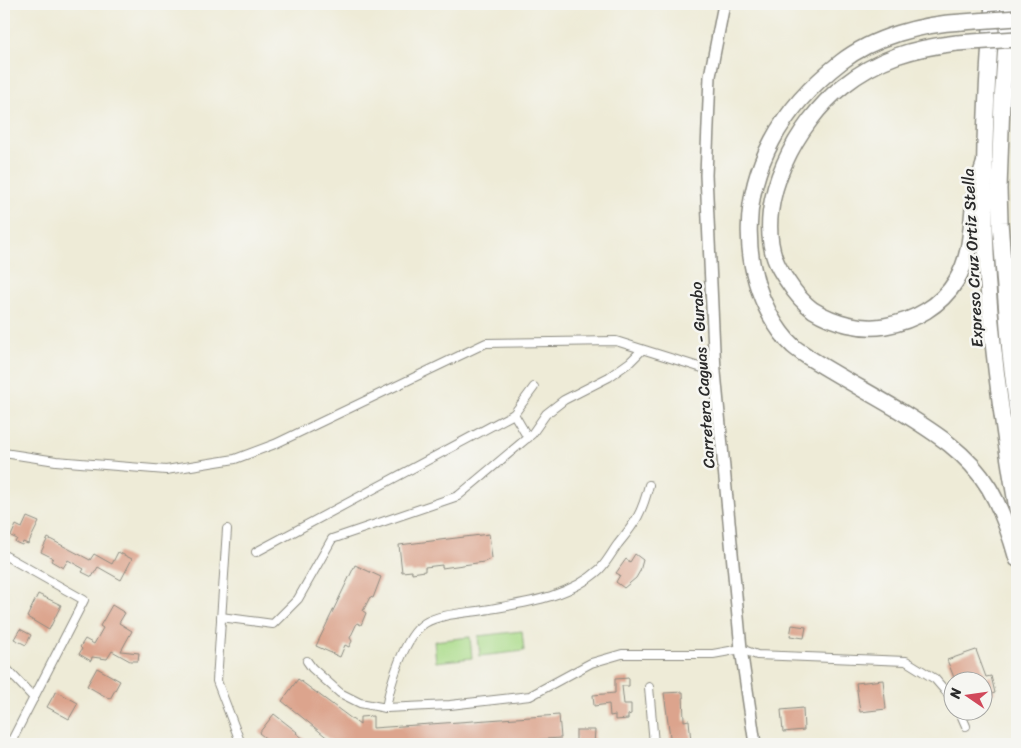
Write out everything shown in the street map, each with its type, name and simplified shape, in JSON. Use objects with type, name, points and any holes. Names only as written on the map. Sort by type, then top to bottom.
[{"type":"highway","name":"Expreso Cruz Ortiz Stella","points":[[993,4],[985,160],[986,252],[998,394],[1017,509]]},
{"type":"highway","name":"Expreso Cruz Ortiz Stella","points":[[1009,4],[1002,101],[1000,222],[1010,353],[1017,410]]},
{"type":"highway","points":[[1017,18],[940,23],[917,28],[867,46],[843,61],[801,99],[772,140],[756,181],[749,227],[749,249],[756,285],[763,303],[780,332],[793,346],[808,356],[939,435],[966,459],[979,474],[995,500],[1007,526],[1017,559]]},
{"type":"highway","points":[[985,160],[975,192],[971,236],[963,269],[944,296],[920,314],[879,327],[864,327],[842,323],[822,315],[808,306],[796,294],[775,260],[772,248],[771,214],[774,197],[786,159],[796,139],[824,102],[842,86],[872,66],[907,52],[928,46],[1017,39]]},
{"type":"highway","points":[[1010,353],[1016,327],[1017,286]]},
{"type":"main road","name":"Carretera Caguas - Gurabo","points":[[724,4],[710,76],[706,175],[715,372],[741,649],[755,744]]},
{"type":"street","points":[[4,453],[56,460],[166,470],[235,459],[275,444],[486,344],[616,341],[715,372]]},
{"type":"street","points":[[221,617],[273,624],[298,599],[332,539],[458,496],[528,438],[546,414],[564,400],[609,377],[630,362],[642,350]]},
{"type":"street","points":[[256,552],[514,414],[534,387]]},
{"type":"street","points":[[514,414],[528,438]]},
{"type":"street","points":[[386,708],[398,665],[412,638],[423,624],[438,618],[529,602],[555,595],[584,581],[602,567],[634,526],[644,506],[649,485]]},
{"type":"street","points":[[227,529],[217,681],[242,744]]},
{"type":"street","points":[[4,555],[84,600],[10,744]]},
{"type":"street","points":[[307,661],[312,668],[340,693],[360,702],[386,708],[450,706],[530,696],[590,663],[622,654],[713,654],[741,649],[757,655],[906,661],[935,680],[944,689]]},
{"type":"street","points":[[4,666],[34,698]]},
{"type":"street","points":[[649,687],[654,744]]},
{"type":"street","points":[[963,720],[966,726]]},
{"type":"green space","points":[[522,631],[524,651],[480,656],[478,636]]},
{"type":"green space","points":[[470,637],[472,658],[436,662],[434,641]]},
{"type":"building","points":[[27,517],[39,522],[28,544],[23,542],[22,545],[15,542],[17,539],[11,536],[16,525],[22,528]]},
{"type":"building","points":[[489,534],[492,558],[484,562],[442,568],[442,565],[425,567],[425,571],[412,573],[412,571],[402,572],[399,545]]},
{"type":"building","points":[[48,538],[90,560],[94,554],[112,564],[118,552],[132,559],[121,580],[98,567],[92,577],[82,572],[84,569],[68,560],[63,568],[51,561],[53,558],[41,552]]},
{"type":"building","points":[[635,554],[643,560],[640,571],[636,578],[624,588],[616,582],[620,575],[616,573],[626,559],[630,562]]},
{"type":"building","points":[[355,565],[381,577],[373,598],[370,597],[363,611],[366,613],[361,625],[357,623],[350,638],[352,641],[349,647],[345,645],[340,657],[316,646]]},
{"type":"building","points":[[38,594],[61,605],[49,630],[27,617]]},
{"type":"building","points":[[112,605],[125,613],[119,623],[132,631],[121,651],[139,653],[138,661],[130,661],[112,651],[107,659],[92,657],[91,661],[79,654],[82,649],[80,647],[85,639],[94,644],[103,628],[100,626]]},
{"type":"building","points":[[792,625],[806,627],[804,638],[790,636]]},
{"type":"building","points":[[20,629],[31,635],[26,645],[14,639]]},
{"type":"building","points":[[976,650],[983,670],[951,670],[947,660]]},
{"type":"building","points":[[97,668],[120,681],[110,699],[87,686]]},
{"type":"building","points":[[629,678],[629,686],[622,686],[624,704],[631,704],[631,714],[628,715],[628,719],[615,720],[615,715],[610,716],[609,704],[594,706],[593,695],[615,693],[615,679]]},
{"type":"building","points":[[298,679],[360,725],[360,717],[373,716],[373,728],[559,715],[561,738],[474,744],[335,744],[282,701]]},
{"type":"building","points":[[883,680],[886,709],[860,712],[856,683]]},
{"type":"building","points":[[56,691],[78,703],[69,719],[47,707]]},
{"type":"building","points":[[683,692],[684,721],[689,720],[691,742],[671,744],[664,693]]},
{"type":"building","points":[[803,708],[804,730],[783,732],[781,710]]},
{"type":"building","points":[[274,714],[311,744],[273,744],[259,733]]},
{"type":"building","points":[[576,730],[595,730],[594,744],[576,744]]}]
